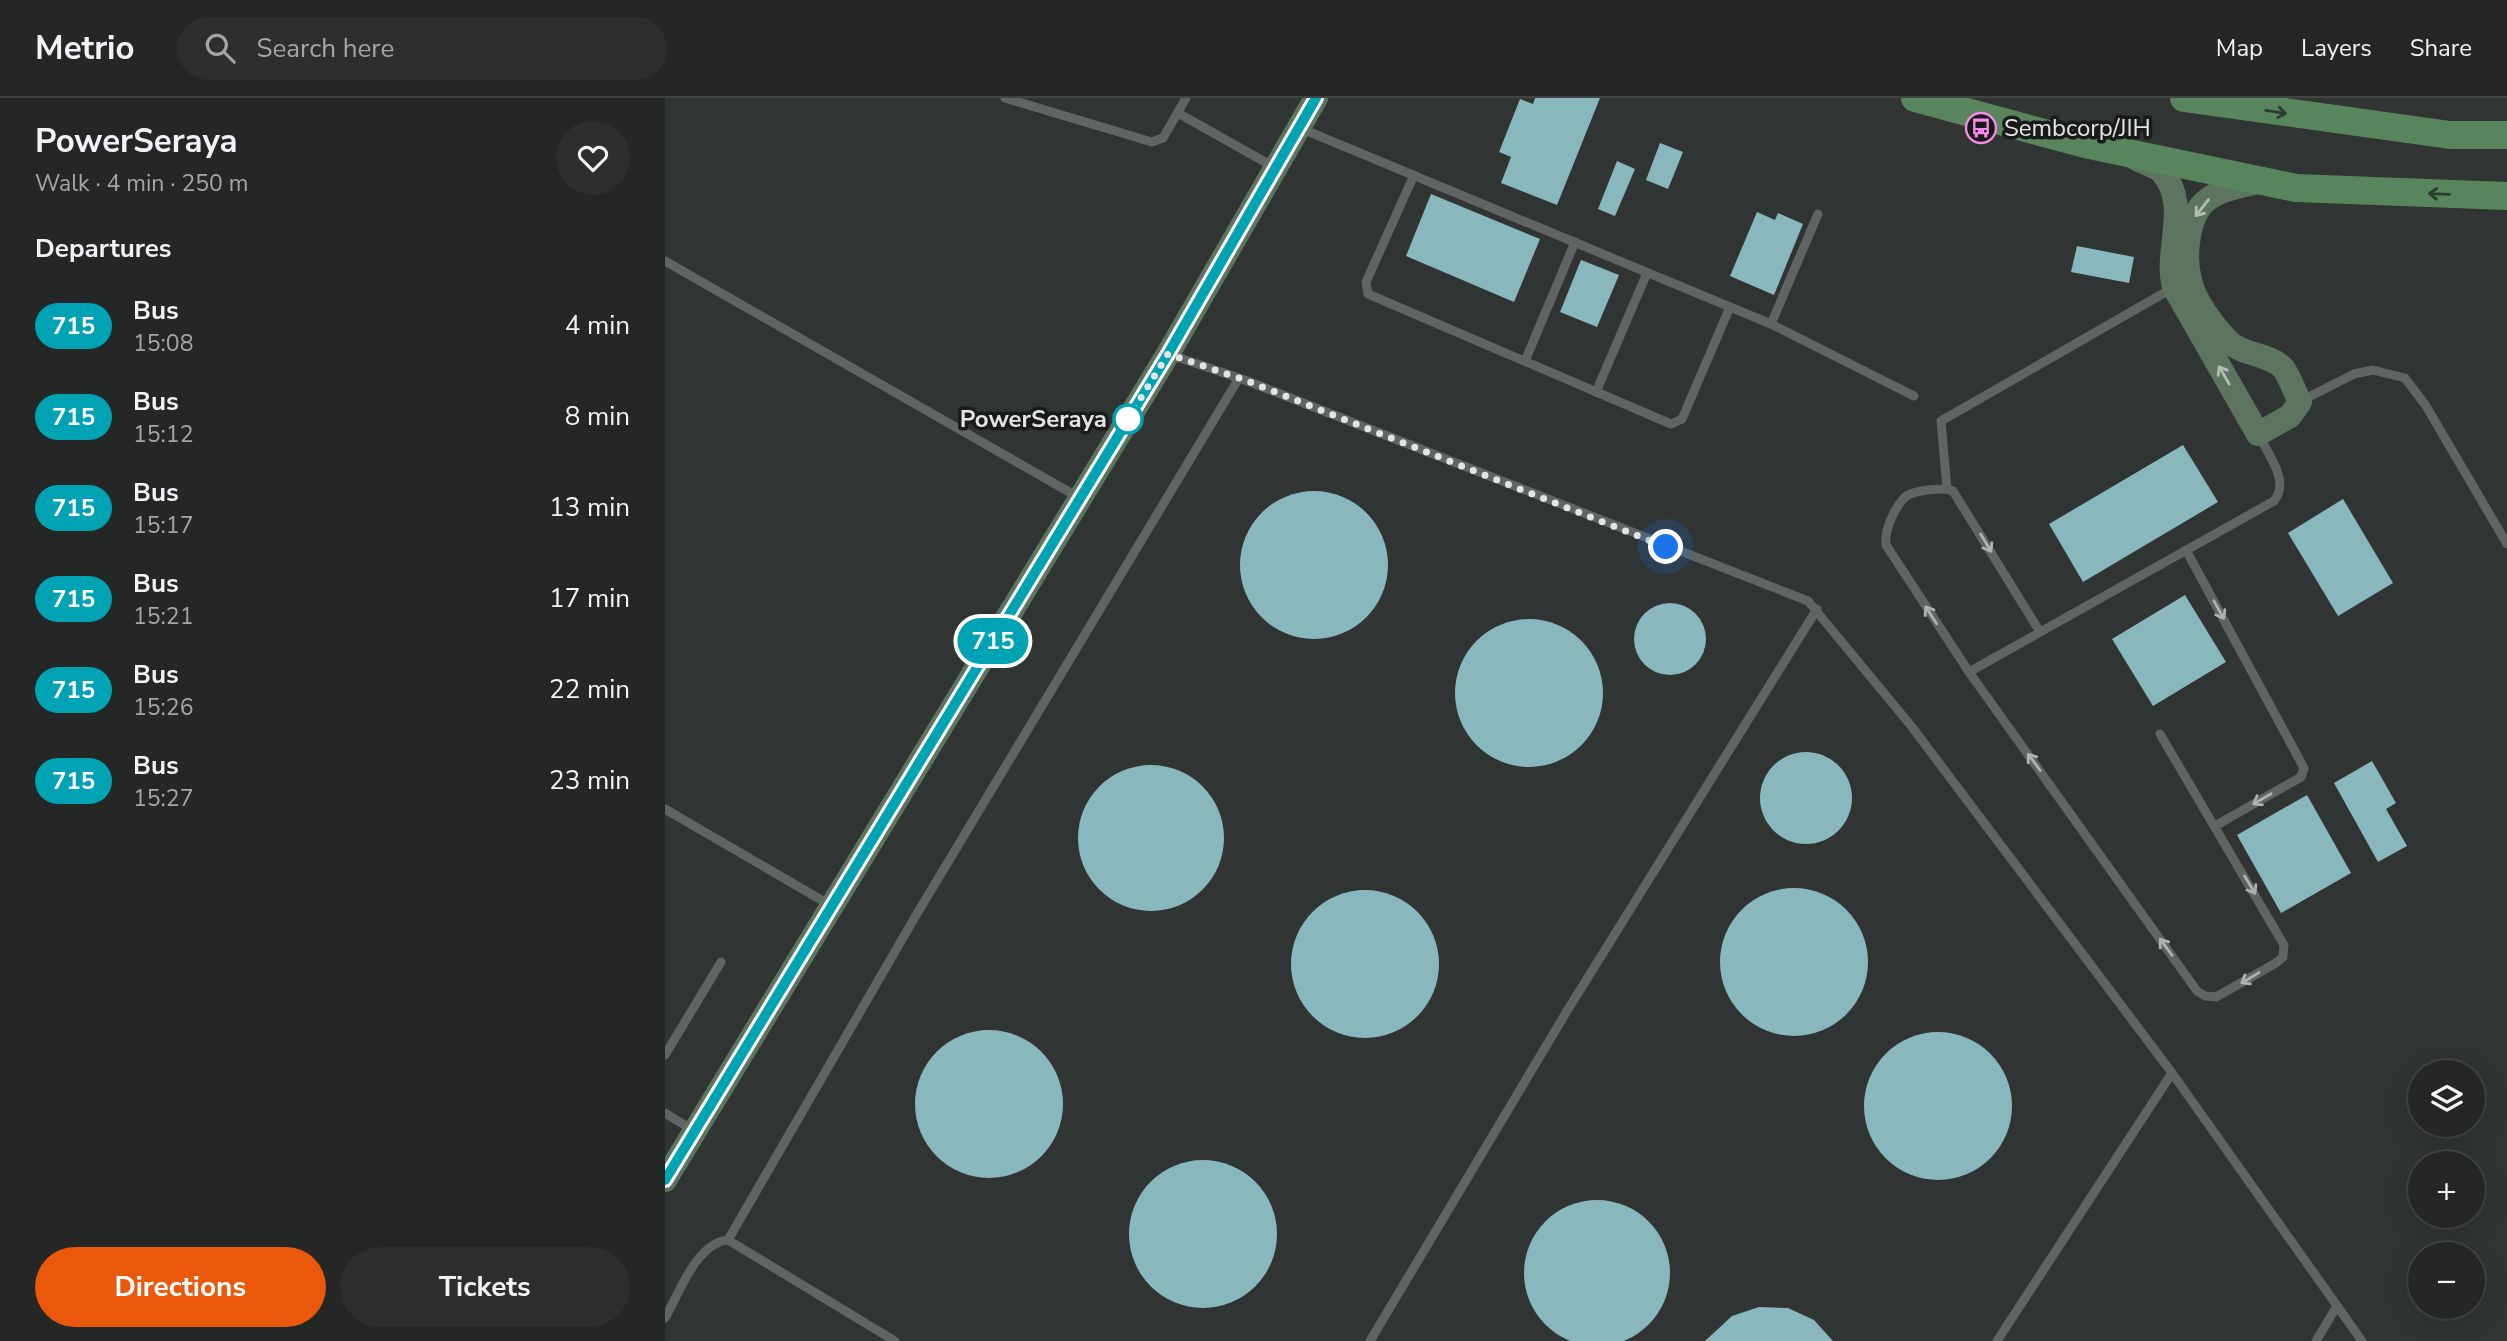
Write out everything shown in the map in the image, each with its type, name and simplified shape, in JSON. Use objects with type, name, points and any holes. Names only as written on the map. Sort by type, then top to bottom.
[{"type":"main road","points":[[1915,98],[2120,152],[2296,188],[2507,196]]},
{"type":"main road","points":[[2185,98],[2330,115],[2450,135],[2507,135]]},
{"type":"street","points":[[665,1180],[1168,354],[1316,98]]},
{"type":"street","points":[[2120,152],[2161,170],[2173,197],[2176,213],[2172,272],[2174,287],[2258,434],[2290,416],[2299,402],[2283,368],[2235,347],[2225,339],[2190,282],[2190,238],[2195,214],[2204,201],[2220,191],[2262,181]]},
{"type":"lane","points":[[1005,98],[1152,142],[1163,138],[1186,98]]},
{"type":"lane","points":[[1178,113],[1275,168]]},
{"type":"lane","points":[[1299,127],[1771,324],[1914,396]]},
{"type":"lane","points":[[1414,175],[1366,282],[1366,291],[1371,296],[1671,424],[1679,423],[1731,307]]},
{"type":"lane","points":[[1771,324],[1818,214]]},
{"type":"lane","points":[[1525,362],[1574,242]]},
{"type":"lane","points":[[665,261],[1079,498]]},
{"type":"lane","points":[[1596,392],[1647,273]]},
{"type":"lane","points":[[1947,489],[1941,421],[2174,287]]},
{"type":"lane","points":[[1168,354],[1239,378],[1666,547],[1795,593],[1817,609],[1912,727],[2172,1073],[2362,1341]]},
{"type":"lane","points":[[2299,402],[2354,374],[2373,370],[2405,378],[2426,406],[2507,544]]},
{"type":"lane","points":[[727,1240],[915,917],[1239,378]]},
{"type":"lane","points":[[1969,672],[2274,501],[2279,494],[2280,478],[2258,434]]},
{"type":"lane","points":[[2040,632],[1958,496],[1947,489],[1904,498],[1885,537],[1886,545],[1969,672],[2197,991],[2210,997],[2223,995],[2276,963],[2285,951],[2283,941],[2160,734]]},
{"type":"lane","points":[[2186,550],[2304,768],[2301,777],[2215,827]]},
{"type":"lane","points":[[1370,1341],[1560,1023],[1817,609]]},
{"type":"lane","points":[[665,809],[831,906]]},
{"type":"lane","points":[[665,1055],[721,962]]},
{"type":"lane","points":[[1997,1341],[2172,1073]]},
{"type":"lane","points":[[665,1113],[695,1130]]},
{"type":"lane","points":[[665,1318],[703,1252],[718,1241],[727,1240],[895,1341]]},
{"type":"lane","points":[[2316,1341],[2337,1306]]},
{"type":"building","points":[[1535,98],[1600,98],[1557,205],[1501,183],[1511,157],[1499,152],[1520,99],[1533,104]]},
{"type":"building","points":[[1660,143],[1683,152],[1668,189],[1646,180]]},
{"type":"building","points":[[1617,161],[1635,169],[1615,216],[1598,209]]},
{"type":"building","points":[[1431,194],[1540,239],[1514,302],[1406,256]]},
{"type":"building","points":[[1757,212],[1775,220],[1778,213],[1803,224],[1774,295],[1730,276]]},
{"type":"building","points":[[2077,246],[2134,257],[2129,283],[2071,272]]},
{"type":"building","points":[[1581,260],[1619,275],[1597,327],[1560,312]]},
{"type":"building","points":[[2183,445],[2218,502],[2083,582],[2049,524]]},
{"type":"building","points":[[1314,491],[1342,497],[1366,513],[1382,537],[1388,565],[1382,593],[1366,617],[1342,633],[1314,639],[1286,633],[1262,617],[1246,593],[1240,565],[1246,537],[1262,513],[1286,497]]},
{"type":"building","points":[[2343,499],[2393,583],[2338,616],[2288,533]]},
{"type":"building","points":[[2185,595],[2226,662],[2153,706],[2112,639]]},
{"type":"building","points":[[1677,603],[1696,613],[1704,625],[1704,653],[1696,665],[1684,673],[1663,675],[1644,665],[1636,653],[1634,632],[1644,613],[1656,605]]},
{"type":"building","points":[[1529,619],[1557,625],[1581,641],[1597,665],[1603,693],[1597,721],[1581,745],[1557,761],[1529,767],[1501,761],[1477,745],[1461,721],[1455,693],[1461,665],[1477,641],[1501,625]]},
{"type":"building","points":[[1806,752],[1832,760],[1844,772],[1852,798],[1844,824],[1832,836],[1806,844],[1780,836],[1768,824],[1760,798],[1768,772],[1780,760]]},
{"type":"building","points":[[2372,761],[2396,803],[2386,809],[2407,846],[2378,862],[2334,783]]},
{"type":"building","points":[[1151,765],[1179,770],[1203,786],[1219,810],[1224,838],[1219,866],[1203,890],[1179,906],[1151,911],[1123,906],[1099,890],[1083,866],[1078,838],[1083,810],[1099,786],[1123,770]]},
{"type":"building","points":[[2307,795],[2351,873],[2281,913],[2237,835]]},
{"type":"building","points":[[1794,888],[1822,894],[1846,910],[1862,934],[1868,962],[1862,990],[1846,1014],[1822,1030],[1794,1036],[1766,1030],[1742,1014],[1726,990],[1720,962],[1726,934],[1742,910],[1766,894]]},
{"type":"building","points":[[1365,890],[1393,896],[1417,912],[1433,936],[1439,964],[1433,992],[1417,1016],[1393,1032],[1365,1038],[1337,1032],[1313,1016],[1297,992],[1291,964],[1297,936],[1313,912],[1337,896]]},
{"type":"building","points":[[989,1030],[1017,1036],[1041,1052],[1057,1076],[1063,1104],[1057,1132],[1041,1156],[1017,1172],[989,1178],[961,1172],[937,1156],[921,1132],[915,1104],[921,1076],[937,1052],[961,1036]]},
{"type":"building","points":[[1938,1032],[1966,1038],[1990,1054],[2006,1078],[2012,1106],[2006,1134],[1990,1158],[1966,1174],[1938,1180],[1910,1174],[1886,1158],[1870,1134],[1864,1106],[1870,1078],[1886,1054],[1910,1038]]},
{"type":"building","points":[[1203,1160],[1231,1166],[1255,1182],[1271,1206],[1277,1234],[1271,1262],[1255,1286],[1231,1302],[1203,1308],[1175,1302],[1151,1286],[1135,1262],[1129,1234],[1135,1206],[1151,1182],[1175,1166]]},
{"type":"building","points":[[1583,1201],[1611,1201],[1638,1212],[1658,1232],[1669,1259],[1669,1287],[1658,1314],[1638,1334],[1619,1342],[1575,1342],[1556,1334],[1536,1314],[1525,1287],[1525,1259],[1536,1232],[1556,1212]]},
{"type":"building","points":[[1759,1307],[1788,1308],[1814,1320],[1833,1341],[1705,1341],[1732,1316]]},
{"type":"bus line","name":"715","points":[[665,1180],[1168,354],[1316,98]]},
{"type":"place","name":"Sembcorp/JIH","points":[[1981,128]]},
{"type":"place","name":"PowerSeraya","points":[[1128,419]]},
{"type":"route","points":[[1128,419],[1168,354],[1245,380],[1666,547]]}]
